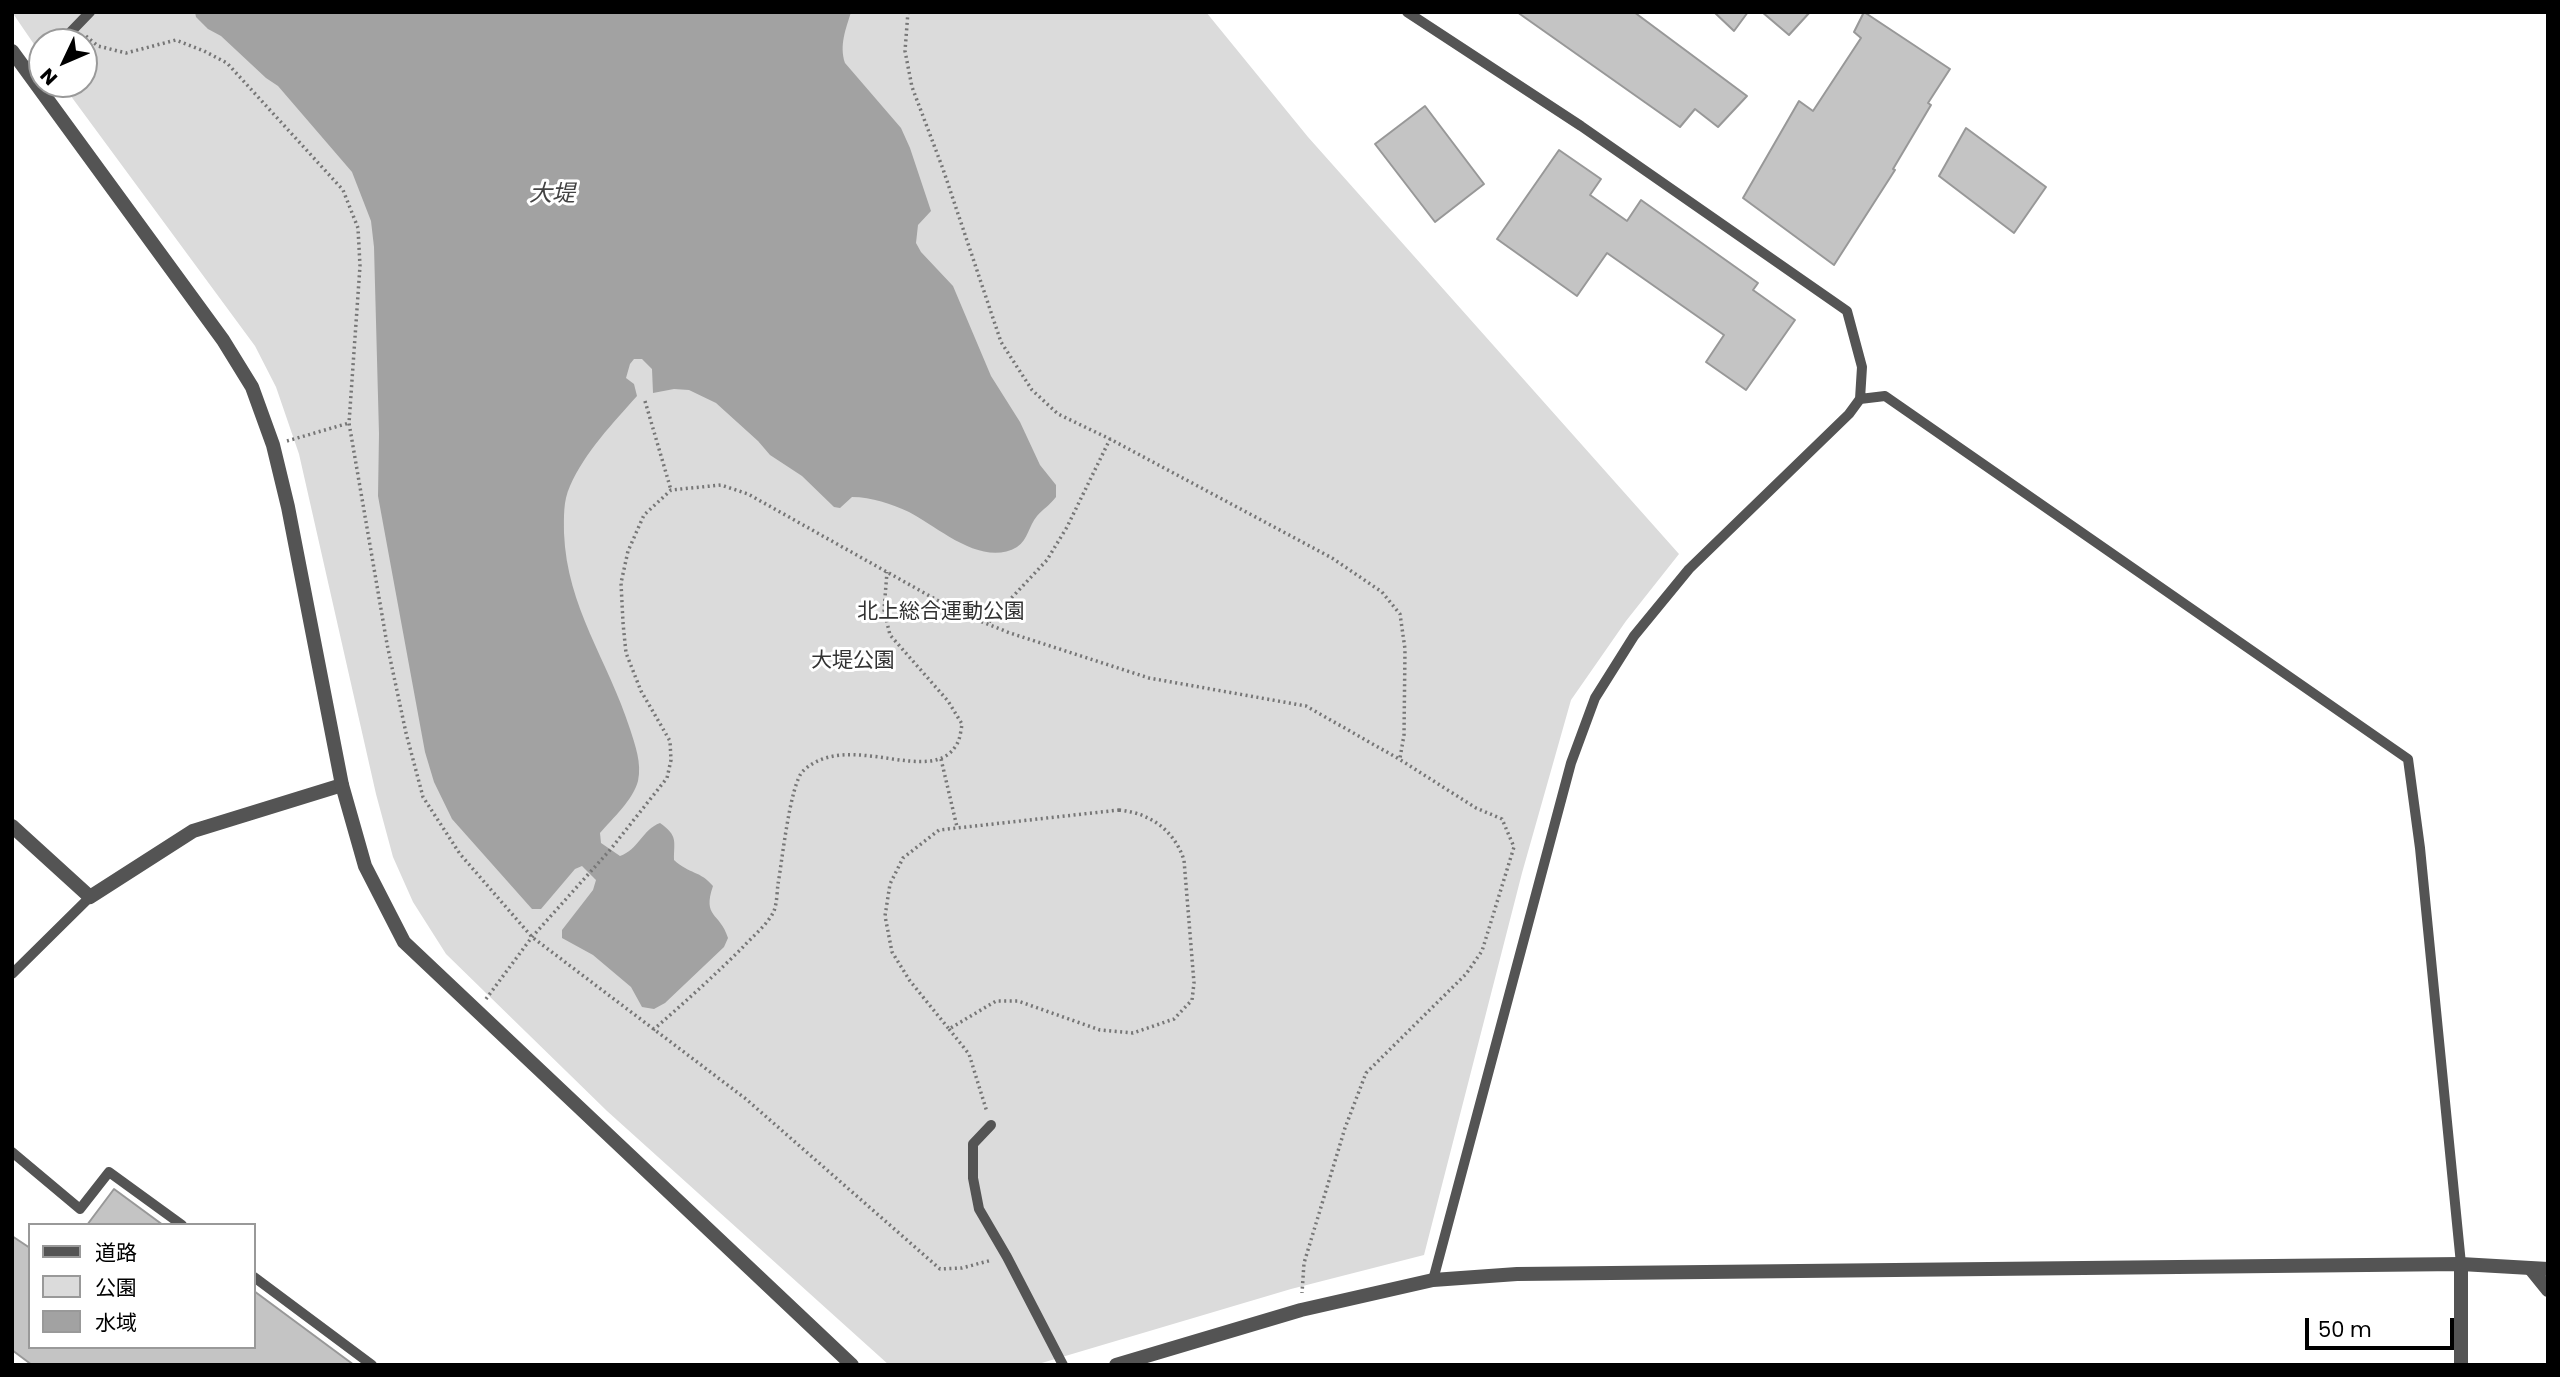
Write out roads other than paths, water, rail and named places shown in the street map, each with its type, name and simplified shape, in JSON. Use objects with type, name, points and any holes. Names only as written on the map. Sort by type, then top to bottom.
[{"type":"street","points":[[12,51],[28,73]]},
{"type":"street","points":[[46,98],[222,340],[252,387],[273,445],[288,507],[342,785],[365,866],[404,942],[852,1365]]},
{"type":"street","points":[[15,835],[90,897],[193,831],[342,785]]},
{"type":"street","points":[[2461,1365],[2462,1264]]},
{"type":"street","points":[[1116,1365],[1301,1310],[1433,1280],[1517,1273],[2462,1264],[2548,1269]]},
{"type":"street","points":[[2531,1269],[2548,1290]]},
{"type":"lane","points":[[75,28],[90,12]]},
{"type":"lane","points":[[1407,12],[1581,126],[1847,311],[1862,367],[1860,399],[1821,443],[1689,569],[1634,636],[1595,698],[1571,762],[1433,1280]]},
{"type":"lane","points":[[1860,399],[1885,396],[2408,759],[2420,848],[2462,1264]]},
{"type":"lane","points":[[12,974],[90,897]]},
{"type":"lane","points":[[991,1125],[973,1144],[973,1178],[979,1209],[1063,1365]]},
{"type":"lane","points":[[12,1152],[80,1209],[109,1172],[179,1223]]},
{"type":"lane","points":[[256,1278],[372,1365]]},
{"type":"water","name":"大堤","points":[[195,12],[851,12],[843,43],[845,63],[901,128],[931,211],[918,225],[916,243],[953,286],[991,376],[1020,422],[1040,465],[1056,485],[1056,497],[1037,516],[1021,544],[1004,552],[975,549],[909,512],[867,498],[852,497],[840,508],[834,507],[802,476],[770,455],[716,403],[689,390],[674,389],[653,393],[652,369],[642,359],[634,359],[630,364],[626,378],[634,384],[637,396],[583,461],[568,492],[564,509],[564,533],[572,586],[621,704],[639,761],[638,781],[632,795],[600,833],[601,843],[620,856],[660,823],[672,835],[674,860],[713,886],[710,896],[711,910],[728,938],[724,947],[665,1003],[654,1009],[642,1007],[631,987],[593,955],[562,938],[562,930],[593,890],[596,880],[582,866],[575,869],[541,909],[532,909],[452,819],[434,782],[425,752],[378,496],[379,434],[371,221],[352,172],[278,86],[221,36],[208,29],[196,17]]},
{"type":"park label","name":"北上総合運動公園","points":[[941,613]]},
{"type":"park label","name":"大堤公園","points":[[853,662]]}]
